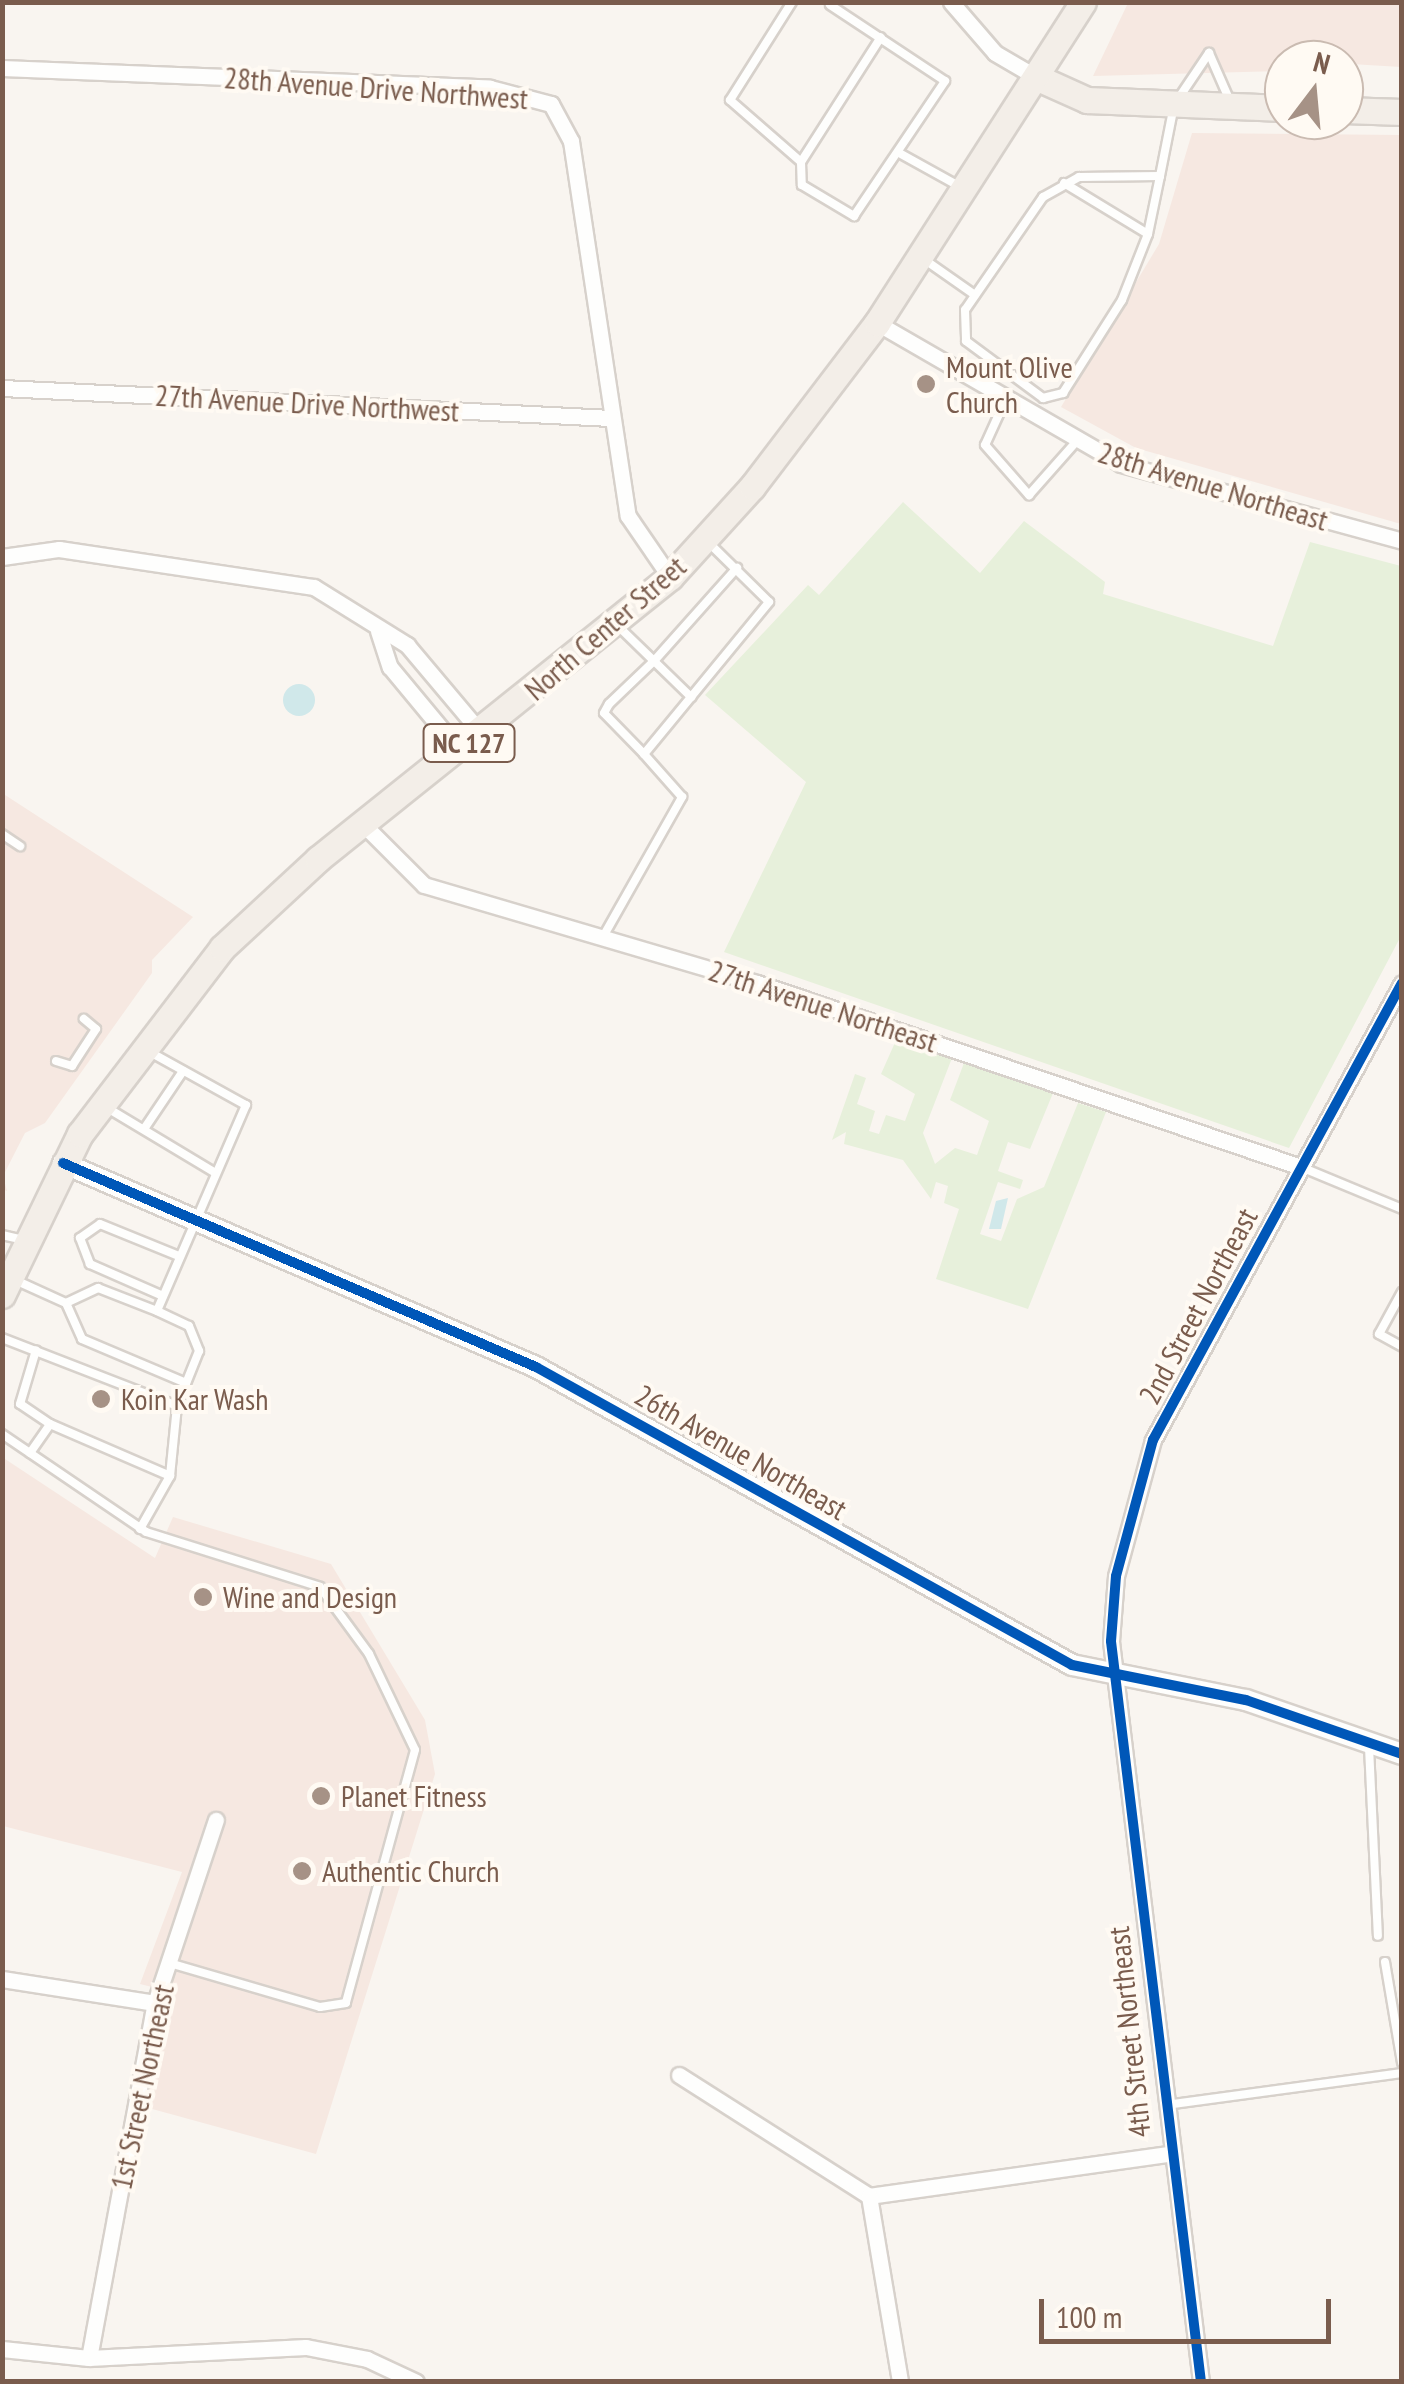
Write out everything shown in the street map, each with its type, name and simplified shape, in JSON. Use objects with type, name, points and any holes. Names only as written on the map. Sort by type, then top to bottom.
[{"type":"main road","name":"North Center Street","points":[[4,1289],[13,1238],[100,1104],[140,1047],[239,931],[363,824],[481,733],[670,577],[705,540],[878,323],[1083,2]]},
{"type":"main road","points":[[1038,78],[1087,100],[1264,107]]},
{"type":"main road","points":[[1364,111],[1402,112]]},
{"type":"street","points":[[950,2],[995,53],[1038,78]]},
{"type":"street","name":"28th Avenue Drive Northwest","points":[[2,68],[542,97],[570,141],[628,516],[670,577]]},
{"type":"street","name":"28th Avenue Northeast","points":[[878,323],[1075,443],[1171,480],[1402,540]]},
{"type":"street","name":"27th Avenue Drive Northwest","points":[[2,388],[612,418]]},
{"type":"street","points":[[2,557],[59,549],[300,583],[407,646],[481,733]]},
{"type":"street","points":[[378,632],[390,667],[459,750]]},
{"type":"street","points":[[390,667],[407,646]]},
{"type":"street","name":"27th Avenue Northeast","points":[[363,824],[424,885],[604,935],[1302,1167]]},
{"type":"street","name":"2nd Street Northeast","points":[[1120,1676],[1111,1641],[1116,1576],[1153,1440],[1402,983]]},
{"type":"street","name":"26th Avenue Northeast","points":[[63,1163],[536,1367],[1007,1634],[1120,1676],[1246,1700],[1402,1754]]},
{"type":"street","name":"4th Street Northeast","points":[[1120,1676],[1162,2106],[1201,2382]]},
{"type":"street","name":"1st Street Northeast","points":[[89,2358],[155,2002],[216,1820]]},
{"type":"street","points":[[2,1979],[155,2002]]},
{"type":"street","points":[[679,2075],[870,2196],[1168,2154]]},
{"type":"street","points":[[870,2196],[900,2382]]},
{"type":"street","points":[[2,2349],[89,2358],[306,2348],[367,2359],[416,2382]]},
{"type":"lane","points":[[792,2],[730,100],[801,162]]},
{"type":"lane","points":[[828,3],[881,37],[944,81],[901,154],[854,216],[802,185],[801,162],[881,37]]},
{"type":"lane","points":[[1160,176],[1064,182],[1043,197],[975,294],[962,321],[966,341],[1054,399],[1122,300],[1148,234],[1160,176],[1174,105],[1209,53],[1232,106]]},
{"type":"lane","points":[[901,154],[929,177],[967,187]]},
{"type":"lane","points":[[1064,182],[1148,234]]},
{"type":"lane","points":[[921,257],[975,294]]},
{"type":"lane","points":[[1005,401],[985,445],[1030,495],[1075,443]]},
{"type":"lane","points":[[644,754],[767,610],[768,596],[705,540]]},
{"type":"lane","points":[[604,935],[682,797],[604,713],[737,568]]},
{"type":"lane","points":[[614,622],[691,697]]},
{"type":"lane","points":[[2,834],[20,846]]},
{"type":"lane","points":[[56,1061],[72,1066],[96,1029],[84,1019]]},
{"type":"lane","points":[[140,1047],[246,1105],[156,1312]]},
{"type":"lane","points":[[144,1129],[183,1070]]},
{"type":"lane","points":[[100,1104],[214,1172]]},
{"type":"lane","points":[[1302,1167],[1402,1210]]},
{"type":"lane","points":[[163,1296],[90,1264],[80,1238],[100,1224],[179,1256]]},
{"type":"lane","points":[[4,1289],[66,1303],[98,1288],[189,1326],[199,1351],[176,1406],[170,1476],[140,1529]]},
{"type":"lane","points":[[1402,1292],[1379,1334],[1402,1348]]},
{"type":"lane","points":[[66,1303],[82,1338],[186,1382]]},
{"type":"lane","points":[[2,1338],[176,1406]]},
{"type":"lane","points":[[36,1350],[20,1404],[50,1424],[170,1476]]},
{"type":"lane","points":[[30,1453],[50,1424]]},
{"type":"lane","points":[[2,1434],[140,1529],[302,1574],[320,1587],[370,1654],[416,1766],[346,2003],[320,2007],[168,1962]]},
{"type":"lane","points":[[1369,1742],[1364,1801],[1378,1936]]},
{"type":"lane","points":[[1384,1962],[1402,2063]]},
{"type":"lane","points":[[1162,2106],[1402,2072]]},
{"type":"shaded area","points":[[1128,3],[1401,3],[1401,67],[1364,65],[1364,40],[1264,40],[1264,72],[1093,76]]},
{"type":"shaded area","points":[[1192,133],[1264,134],[1264,140],[1364,140],[1364,135],[1401,135],[1401,524],[1136,448],[1061,407],[1159,244]]},
{"type":"shaded area","points":[[2,793],[193,917],[152,960],[152,973],[45,1123],[25,1133],[3,1176],[7,1191],[2,1189]]},
{"type":"shaded area","points":[[2,1457],[155,1558],[173,1517],[331,1564],[425,1720],[435,1774],[316,2154],[145,2107],[164,1990],[140,1984],[182,1872],[3,1826]]},
{"type":"green space","points":[[903,502],[980,573],[1024,521],[1105,582],[1103,594],[1273,646],[1310,542],[1401,566],[1401,936],[1289,1148],[724,952],[806,782],[705,695],[808,585],[819,595]]},
{"type":"green space","points":[[897,1038],[952,1058],[923,1133],[935,1164],[955,1148],[977,1155],[989,1121],[950,1100],[964,1063],[1053,1093],[1030,1149],[1008,1142],[998,1171],[1023,1180],[1020,1189],[998,1182],[980,1234],[1001,1241],[1017,1199],[1044,1187],[1078,1103],[1106,1112],[1028,1309],[936,1279],[959,1209],[944,1203],[948,1186],[936,1182],[931,1199],[903,1160],[844,1144],[846,1132],[832,1140],[855,1074],[866,1078],[857,1104],[875,1111],[869,1131],[879,1134],[886,1115],[905,1121],[915,1094],[881,1074]]},
{"type":"water","points":[[299,684],[311,688],[315,700],[311,712],[299,716],[287,712],[283,700],[287,688]]},
{"type":"water","points":[[1008,1198],[1001,1229],[989,1229],[996,1201]]},
{"type":"cycle path","points":[[1201,2382],[1111,1641],[1116,1576],[1153,1440],[1402,983]]},
{"type":"cycle path","points":[[63,1163],[536,1367],[1072,1665],[1246,1700],[1402,1754]]},
{"type":"place","name":"Mount Olive Church","points":[[926,384]]},
{"type":"place","name":"Koin Kar Wash","points":[[101,1399]]},
{"type":"place","name":"Wine and Design","points":[[203,1597]]},
{"type":"place","name":"Planet Fitness","points":[[321,1796]]},
{"type":"place","name":"Authentic Church","points":[[302,1871]]}]
